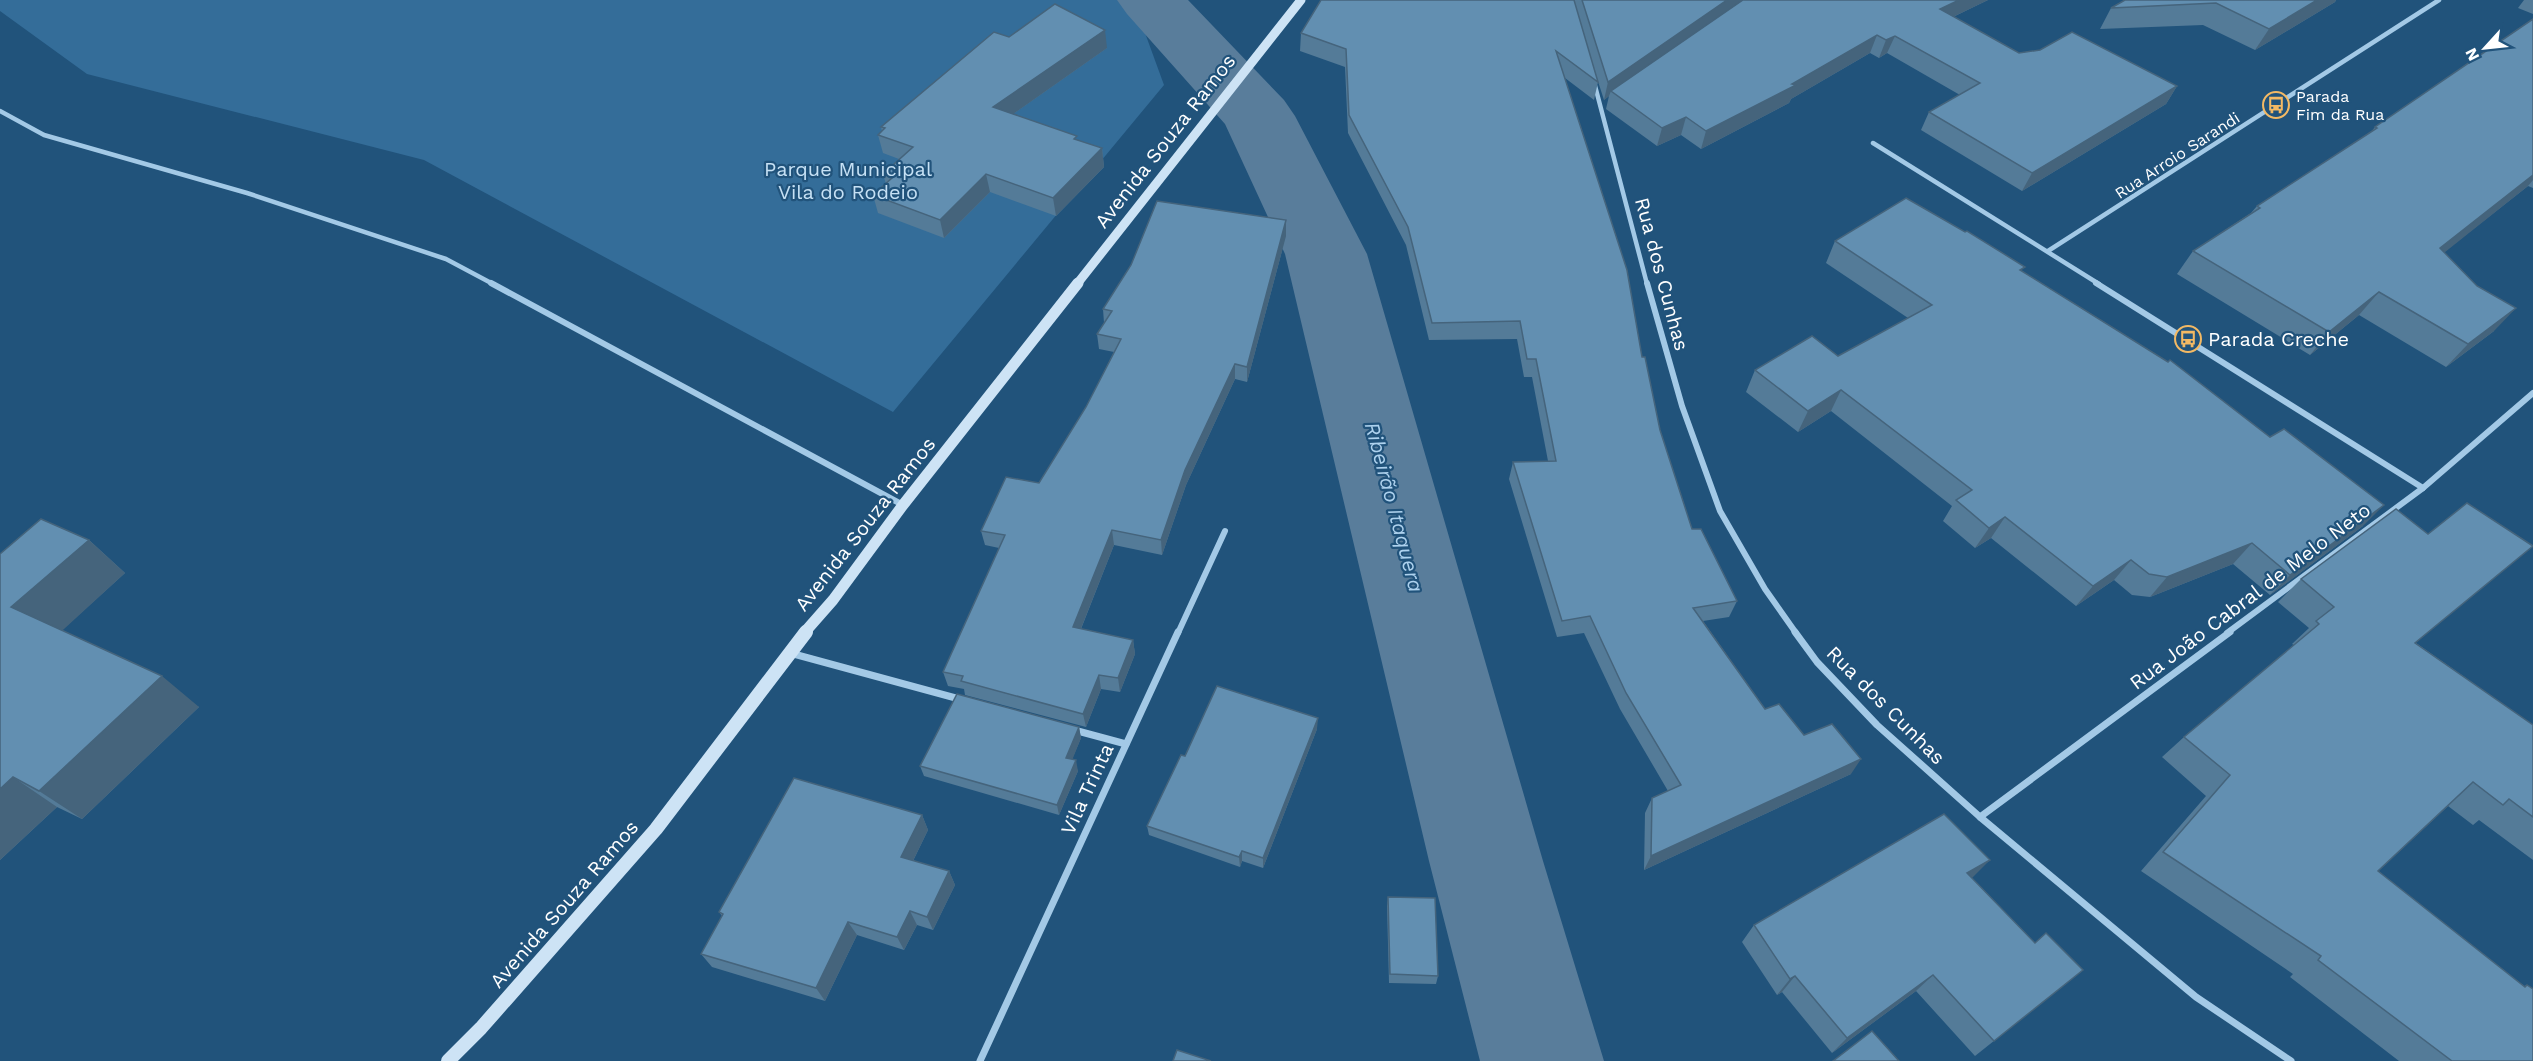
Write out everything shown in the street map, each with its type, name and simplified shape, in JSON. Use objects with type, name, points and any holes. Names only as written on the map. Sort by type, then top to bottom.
[{"type":"street","name":"Avenida Souza Ramos","points":[[448,1061],[481,1028],[656,829],[788,652],[833,600],[903,505],[1301,0]]},
{"type":"street","name":"Rua Arroio Sarandi","points":[[2048,251],[2439,0]]},
{"type":"street","name":"Rua dos Cunhas","points":[[1591,72],[1652,304],[1682,406],[1720,511],[1765,589],[1817,662],[1877,725],[1980,817],[2196,997],[2291,1061]]},
{"type":"street","points":[[1601,107],[1610,101]]},
{"type":"street","points":[[0,111],[44,135],[247,193],[446,259],[903,505]]},
{"type":"street","points":[[1873,142],[2423,488]]},
{"type":"street","name":"Rua João Cabral de Melo Neto","points":[[1980,817],[2423,488],[2533,393]]},
{"type":"street","name":"Vila Trinta","points":[[980,1061],[1225,531]]},
{"type":"street","points":[[788,652],[968,701]]},
{"type":"street","points":[[1069,729],[1125,744]]},
{"type":"green space","name":"Parque Municipal Vila do Rodeio","points":[[0,0],[1133,0],[1164,85],[893,412],[424,160],[87,74],[0,11]]},
{"type":"building","points":[[1321,0],[1574,0],[1598,82],[1556,51],[1627,270],[1642,357],[1645,357],[1660,430],[1692,529],[1701,529],[1737,601],[1693,608],[1765,709],[1779,704],[1804,735],[1832,724],[1861,759],[1651,856],[1652,798],[1681,785],[1626,693],[1590,616],[1562,621],[1513,462],[1556,461],[1536,359],[1527,359],[1520,321],[1432,323],[1408,227],[1349,115],[1346,49],[1301,33]]},
{"type":"building","points":[[1582,0],[1727,0],[1608,82]]},
{"type":"building","points":[[1743,0],[1959,0],[1940,9],[2019,53],[2040,50],[2072,32],[2177,86],[2032,173],[1929,112],[1980,83],[1895,36],[1886,40],[1877,35],[1792,84],[1796,85],[1706,131],[1686,117],[1662,128],[1611,91]]},
{"type":"building","points":[[2125,0],[2317,0],[2269,29],[2216,3],[2111,8]]},
{"type":"building","points":[[1055,4],[1105,30],[993,107],[1077,136],[1074,139],[1102,148],[1053,198],[986,174],[940,220],[873,195],[893,177],[883,174],[913,147],[878,135],[885,128],[881,127],[994,32],[1009,37]]},
{"type":"building","points":[[2533,19],[2533,175],[2440,248],[2477,286],[2516,308],[2468,344],[2379,292],[2329,332],[2193,251],[2260,208],[2257,206],[2377,128],[2375,127]]},
{"type":"building","points":[[1906,198],[1965,232],[1967,231],[2025,267],[2020,270],[2168,362],[2170,360],[2270,437],[2284,429],[2384,505],[2290,575],[2252,543],[2167,577],[2149,574],[2131,560],[2093,586],[2005,517],[1989,528],[1956,500],[1972,490],[1841,390],[1808,411],[1755,370],[1812,336],[1838,356],[1932,305],[1835,241]]},
{"type":"building","points":[[1157,201],[1286,220],[1247,367],[1235,364],[1185,470],[1161,540],[1112,530],[1073,627],[1133,640],[1118,678],[1099,675],[1083,714],[961,681],[963,676],[943,672],[1005,535],[981,531],[1006,477],[1039,483],[1086,407],[1121,339],[1097,334],[1112,311],[1103,309],[1131,265]]},
{"type":"building","points":[[2467,503],[2533,546],[2415,643],[2533,725],[2533,817],[2509,799],[2503,805],[2473,782],[2378,871],[2525,987],[2527,985],[2533,989],[2533,1061],[2452,1061],[2318,960],[2321,956],[2163,852],[2230,775],[2184,737],[2319,624],[2316,621],[2334,607],[2301,579],[2396,509],[2428,534]]},
{"type":"building","points":[[41,519],[89,540],[11,607],[162,676],[39,791],[13,777],[0,789],[0,554]]},
{"type":"building","points":[[1217,686],[1318,718],[1263,858],[1242,851],[1239,857],[1147,826],[1181,755],[1185,756]]},
{"type":"building","points":[[957,694],[1079,727],[1066,758],[1076,760],[1057,805],[920,766]]},
{"type":"building","points":[[794,778],[922,815],[901,857],[949,871],[927,917],[910,911],[897,937],[848,922],[816,988],[701,954],[723,914],[719,912]]},
{"type":"building","points":[[1944,814],[1990,860],[1967,873],[2035,943],[2046,933],[2083,970],[1994,1041],[1933,975],[1847,1038],[1795,976],[1790,979],[1754,925]]},
{"type":"building","points":[[1388,897],[1435,898],[1438,976],[1390,974]]},
{"type":"building","points":[[1872,1031],[1899,1061],[1833,1061]]},
{"type":"building","points":[[1177,1050],[1211,1061],[1173,1061]]},
{"type":"waterway","name":"Ribeirão Itaquera","points":[[1151,0],[1258,116],[1326,254],[1486,861],[1542,1061]]},
{"type":"place","name":"Parada Fim da Rua","points":[[2276,105]]},
{"type":"place","name":"Parada Creche","points":[[2188,339]]}]
